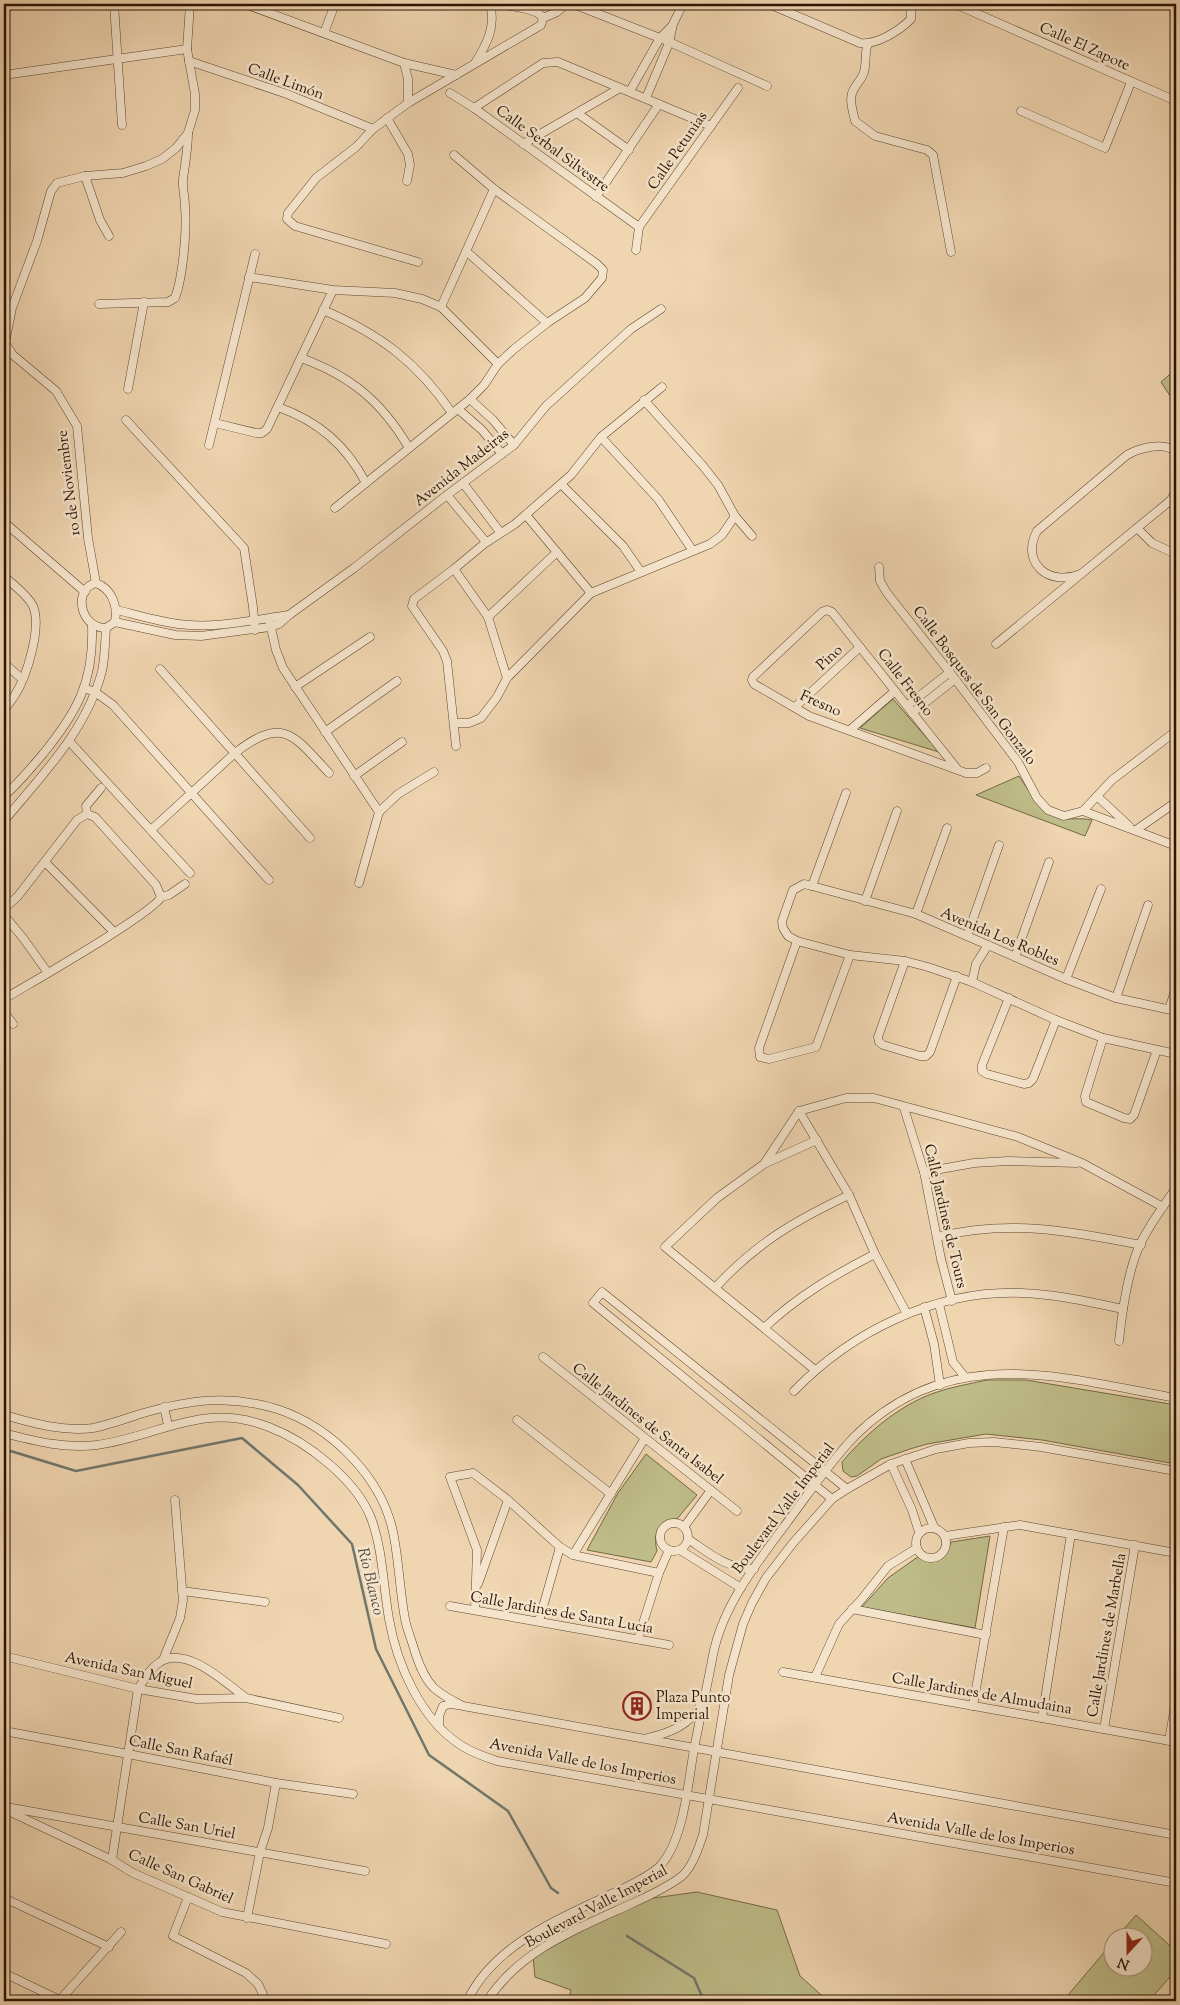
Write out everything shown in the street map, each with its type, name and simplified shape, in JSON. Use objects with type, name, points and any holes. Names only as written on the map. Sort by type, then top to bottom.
[{"type":"street","points":[[114,4],[122,125]]},
{"type":"street","name":"1o de Noviembre","points":[[96,583],[88,538],[77,426],[56,391],[13,355],[4,342],[12,308],[37,241],[51,191],[57,183],[85,176],[123,173],[146,166],[162,159],[176,148],[188,133],[195,110],[187,49],[190,4]]},
{"type":"street","points":[[245,4],[404,63],[456,75]]},
{"type":"street","points":[[324,33],[335,4]]},
{"type":"street","points":[[474,65],[491,34],[493,23],[490,4]]},
{"type":"street","points":[[495,4],[534,10],[543,18]]},
{"type":"street","points":[[418,262],[295,226],[287,219],[288,213],[316,178],[356,146],[372,129],[408,103],[536,28],[540,25],[543,18],[557,12],[566,4]]},
{"type":"street","points":[[573,4],[660,38],[767,86]]},
{"type":"street","points":[[646,98],[669,43],[673,24],[683,4]]},
{"type":"street","points":[[768,4],[860,43],[868,44],[898,30],[906,24],[911,19],[911,4]]},
{"type":"street","name":"Calle El Zapote","points":[[955,4],[1176,102]]},
{"type":"street","points":[[630,91],[660,38],[673,24]]},
{"type":"street","points":[[868,44],[864,71],[858,84],[853,89],[851,97],[855,121],[875,136],[927,150],[932,155],[951,252]]},
{"type":"street","points":[[4,75],[187,49]]},
{"type":"street","name":"Calle Limón","points":[[189,62],[287,94],[372,129]]},
{"type":"street","points":[[474,108],[543,63],[558,62],[711,126]]},
{"type":"street","points":[[404,63],[408,79],[408,103]]},
{"type":"street","points":[[1021,111],[1105,148],[1131,82]]},
{"type":"street","points":[[523,144],[620,88]]},
{"type":"street","name":"Calle Petunias","points":[[639,227],[738,88]]},
{"type":"street","name":"Calle Serbal Silvestre","points":[[450,92],[639,227]]},
{"type":"street","points":[[596,197],[659,104]]},
{"type":"street","points":[[577,113],[629,150]]},
{"type":"street","points":[[388,118],[408,154],[410,165],[407,181]]},
{"type":"street","points":[[99,304],[168,302],[175,298],[178,290],[185,218],[183,181],[188,151],[188,133]]},
{"type":"street","points":[[335,508],[470,399],[484,385],[498,364],[547,323],[585,298],[602,278],[602,270],[597,264],[494,189],[454,155]]},
{"type":"street","points":[[85,176],[100,220],[109,236]]},
{"type":"street","points":[[441,307],[494,189]]},
{"type":"street","points":[[636,250],[639,227]]},
{"type":"street","points":[[466,251],[547,323]]},
{"type":"street","points":[[209,445],[255,254]]},
{"type":"street","points":[[249,277],[333,290],[395,293],[422,299],[441,307],[498,364]]},
{"type":"street","points":[[215,423],[262,433],[267,429],[333,290]]},
{"type":"street","points":[[128,389],[144,302]]},
{"type":"street","name":"Avenida Madeiras","points":[[115,622],[175,635],[201,636],[255,630],[289,615],[354,568],[514,445],[546,406],[631,329],[661,309]]},
{"type":"street","points":[[324,310],[374,334],[396,350],[417,369],[455,411],[482,430],[502,454]]},
{"type":"street","points":[[301,358],[320,365],[356,386],[386,414],[409,448]]},
{"type":"street","points":[[456,746],[447,661],[438,644],[412,606],[414,599],[486,542],[516,524],[571,475],[601,437],[662,387]]},
{"type":"street","points":[[470,399],[493,420],[514,445]]},
{"type":"street","points":[[644,400],[703,466],[718,485],[735,516],[752,536]]},
{"type":"street","points":[[278,407],[309,420],[330,436],[348,454],[366,483]]},
{"type":"street","points":[[126,420],[244,548],[255,630]]},
{"type":"street","points":[[601,437],[658,499],[693,551]]},
{"type":"street","points":[[1081,574],[1064,579],[1053,578],[1043,572],[1036,563],[1032,552],[1033,541],[1037,531],[1127,455],[1152,447],[1174,449],[1176,452]]},
{"type":"street","points":[[463,483],[500,532]]},
{"type":"street","points":[[561,484],[623,546],[641,572]]},
{"type":"street","points":[[996,644],[1171,500],[1176,491]]},
{"type":"street","points":[[447,495],[486,542]]},
{"type":"street","points":[[526,515],[591,593]]},
{"type":"street","points":[[454,723],[469,723],[481,718],[497,697],[507,678],[591,593],[710,544],[722,535],[735,516]]},
{"type":"street","points":[[4,522],[86,592]]},
{"type":"street","points":[[1137,528],[1152,543],[1176,554]]},
{"type":"street","points":[[488,616],[557,552]]},
{"type":"street","name":"Calle Bosques de San Gonzalo","points":[[879,567],[880,580],[887,593],[953,675],[1018,762],[1037,798],[1048,810],[1064,816],[1083,811]]},
{"type":"street","points":[[454,569],[488,616],[507,678]]},
{"type":"street","points":[[4,576],[28,598],[34,608],[35,633],[30,661],[16,694],[4,710]]},
{"type":"street","points":[[4,796],[19,783],[74,713],[84,688],[93,646],[92,626],[86,619],[82,609],[83,598],[91,584],[96,583],[102,585],[114,600],[117,610],[115,622],[106,628],[92,626]]},
{"type":"street","name":"Avenida Madeiras","points":[[117,610],[178,624],[202,625],[255,620],[269,623]]},
{"type":"street","name":"Fresno","points":[[832,612],[828,610],[822,612],[753,676],[754,684],[809,716],[958,770],[974,773],[986,768]]},
{"type":"street","name":"Calle Fresno","points":[[832,612],[958,770]]},
{"type":"street","points":[[269,623],[283,668],[379,812]]},
{"type":"street","points":[[175,635],[178,624]]},
{"type":"street","points":[[4,821],[69,740],[95,692],[102,669],[106,628]]},
{"type":"street","points":[[296,687],[370,637]]},
{"type":"street","name":"Pino","points":[[795,707],[860,647]]},
{"type":"street","points":[[4,663],[22,679]]},
{"type":"street","points":[[160,669],[310,838]]},
{"type":"street","points":[[909,709],[953,675]]},
{"type":"street","points":[[325,732],[397,681]]},
{"type":"street","points":[[84,688],[95,692],[113,705],[269,880]]},
{"type":"street","points":[[850,730],[895,691]]},
{"type":"street","points":[[1176,731],[1112,780],[1083,811],[1176,846]]},
{"type":"street","points":[[151,830],[235,753],[249,742],[262,736],[278,732],[297,739],[329,774]]},
{"type":"street","points":[[69,740],[190,872]]},
{"type":"street","points":[[354,776],[402,742]]},
{"type":"street","points":[[358,883],[379,812],[398,794],[434,772]]},
{"type":"street","points":[[87,814],[86,806],[101,788]]},
{"type":"street","points":[[846,793],[812,886],[804,884],[793,890],[782,921],[783,928],[788,936],[797,941],[850,955],[905,961],[957,976],[1056,1020],[1103,1038],[1176,1054]]},
{"type":"street","points":[[1097,796],[1134,830]]},
{"type":"street","points":[[1134,830],[1176,802]]},
{"type":"street","points":[[4,810],[4,821]]},
{"type":"street","points":[[865,901],[897,811]]},
{"type":"street","points":[[4,909],[45,862],[77,820],[87,814]]},
{"type":"street","points":[[87,814],[95,817],[156,885],[161,897]]},
{"type":"street","points":[[916,914],[947,828]]},
{"type":"street","points":[[967,936],[999,845]]},
{"type":"street","points":[[45,862],[114,932]]},
{"type":"street","points":[[1014,957],[1049,862]]},
{"type":"street","points":[[4,999],[114,932],[157,904],[161,897],[168,895],[185,884]]},
{"type":"street","name":"Avenida Los Robles","points":[[812,886],[916,914],[1066,979],[1116,998],[1173,1010]]},
{"type":"street","points":[[1066,979],[1101,889]]},
{"type":"street","points":[[4,897],[12,902]]},
{"type":"street","points":[[1116,998],[1148,905]]},
{"type":"street","points":[[4,915],[48,973]]},
{"type":"street","points":[[797,941],[759,1048],[760,1057],[769,1059],[816,1047],[850,955]]},
{"type":"street","points":[[972,982],[976,964],[988,945]]},
{"type":"street","points":[[905,961],[878,1037],[879,1042],[892,1048],[920,1056],[926,1056],[930,1052],[957,976]]},
{"type":"street","points":[[1173,1010],[1176,988]]},
{"type":"street","points":[[1008,998],[982,1066],[982,1071],[986,1074],[1024,1084],[1029,1083],[1033,1079],[1056,1020]]},
{"type":"street","points":[[4,1012],[13,1024]]},
{"type":"street","points":[[1103,1038],[1085,1096],[1086,1102],[1124,1118],[1130,1119],[1134,1115],[1157,1050]]},
{"type":"street","points":[[764,1164],[799,1111],[846,1098],[874,1098],[904,1108],[1018,1137],[1082,1163],[1163,1207]]},
{"type":"street","name":"Calle Jardines de Tours","points":[[904,1108],[924,1172],[952,1301]]},
{"type":"street","points":[[799,1111],[849,1195],[875,1254],[906,1314]]},
{"type":"street","points":[[815,1370],[665,1247],[716,1198],[764,1164],[817,1140]]},
{"type":"street","points":[[924,1172],[974,1163],[1008,1161],[1082,1163]]},
{"type":"street","points":[[1119,1342],[1129,1278],[1141,1245],[1176,1188]]},
{"type":"street","points":[[715,1288],[736,1265],[770,1239],[814,1212],[849,1195]]},
{"type":"street","points":[[937,1237],[962,1230],[1023,1227],[1057,1230],[1141,1245]]},
{"type":"street","points":[[764,1328],[786,1308],[808,1292],[875,1254]]},
{"type":"street","points":[[832,1500],[593,1303],[602,1292],[846,1489]]},
{"type":"street","points":[[794,1391],[815,1370],[847,1345],[876,1328],[924,1307],[988,1294],[1020,1293],[1048,1295],[1123,1309]]},
{"type":"street","points":[[939,1304],[953,1362],[965,1377]]},
{"type":"street","points":[[924,1307],[934,1344],[940,1385]]},
{"type":"street","name":"Calle Jardines de Santa Isabel","points":[[543,1357],[737,1511]]},
{"type":"street","name":"Boulevard Valle Imperial","points":[[467,2001],[487,1971],[508,1951],[537,1931],[627,1887],[660,1866],[676,1840],[714,1652],[726,1618],[754,1569],[814,1485],[854,1438],[892,1406],[919,1391],[965,1377],[992,1373],[1043,1374],[1176,1398]]},
{"type":"street","points":[[697,1387],[708,1376]]},
{"type":"street","name":"Avenida Valle de los Imperios","points":[[4,1416],[67,1430],[94,1428],[164,1407],[213,1399],[246,1401],[279,1410],[316,1428],[340,1445],[359,1464],[377,1493],[387,1514],[394,1536],[405,1621],[421,1669],[433,1686],[444,1696],[463,1706],[1176,1835]]},
{"type":"street","points":[[164,1407],[168,1425]]},
{"type":"street","name":"Avenida Valle de los Imperios","points":[[4,1433],[65,1446],[97,1445],[168,1425],[214,1417],[241,1418],[270,1427],[297,1441],[345,1478],[364,1503],[371,1518],[378,1542],[390,1621],[400,1660],[417,1696],[438,1727],[463,1747],[497,1760],[1176,1883]]},
{"type":"street","points":[[517,1420],[611,1494]]},
{"type":"street","points":[[34,1440],[37,1424]]},
{"type":"street","points":[[573,1555],[645,1438]]},
{"type":"street","name":"Boulevard Valle Imperial","points":[[487,2001],[513,1968],[546,1946],[582,1926],[661,1890],[683,1875],[698,1849],[710,1798],[729,1675],[742,1624],[766,1578],[832,1500],[846,1489],[891,1464],[904,1459],[936,1449],[969,1443],[994,1442],[1041,1447],[1176,1471]]},
{"type":"street","points":[[798,1471],[808,1457]]},
{"type":"street","points":[[904,1459],[934,1527]]},
{"type":"street","points":[[891,1464],[919,1532]]},
{"type":"street","points":[[475,1610],[477,1550],[450,1477],[473,1473],[508,1500],[560,1547],[573,1555],[659,1573]]},
{"type":"street","points":[[903,1490],[916,1485]]},
{"type":"street","points":[[684,1527],[711,1490]]},
{"type":"street","points":[[163,1660],[180,1618],[182,1591],[175,1500]]},
{"type":"street","points":[[476,1591],[508,1500]]},
{"type":"street","points":[[371,1518],[387,1514]]},
{"type":"street","points":[[684,1527],[672,1523],[662,1530],[661,1542],[669,1550],[680,1550],[742,1588]]},
{"type":"street","points":[[946,1536],[1020,1525],[1176,1553]]},
{"type":"street","points":[[680,1550],[687,1544],[688,1539],[684,1527]]},
{"type":"street","points":[[934,1527],[946,1536],[947,1544],[944,1552],[938,1557],[929,1558],[922,1555],[917,1548],[916,1540],[919,1532],[926,1528],[934,1527]]},
{"type":"street","points":[[974,1706],[1004,1527]]},
{"type":"street","points":[[1042,1718],[1071,1534]]},
{"type":"street","points":[[688,1539],[724,1562],[738,1568],[754,1569]]},
{"type":"street","name":"Calle Jardines de Marbella","points":[[1104,1729],[1135,1545]]},
{"type":"street","points":[[539,1621],[560,1547]]},
{"type":"street","points":[[815,1677],[838,1624],[888,1566],[917,1548]]},
{"type":"street","points":[[638,1639],[659,1573],[669,1550]]},
{"type":"street","points":[[717,1573],[724,1562]]},
{"type":"street","points":[[182,1591],[265,1602]]},
{"type":"street","name":"Calle Jardines de Santa Lucía","points":[[450,1606],[669,1645]]},
{"type":"street","points":[[852,1609],[986,1635]]},
{"type":"street","points":[[726,1618],[742,1624]]},
{"type":"street","name":"Avenida San Miguel","points":[[4,1656],[138,1689],[197,1699],[246,1698],[339,1718]]},
{"type":"street","points":[[112,1860],[138,1689],[154,1666],[163,1660],[186,1660],[198,1663],[246,1698]]},
{"type":"street","name":"Calle Jardines de Almudaina","points":[[783,1672],[1173,1741]]},
{"type":"street","points":[[642,1739],[665,1734],[682,1726],[698,1711],[706,1693]]},
{"type":"street","points":[[1173,1741],[1176,1699]]},
{"type":"street","points":[[438,1727],[439,1716],[443,1706],[450,1704],[463,1706]]},
{"type":"street","name":"Calle San Rafaél","points":[[4,1732],[276,1783],[353,1794]]},
{"type":"street","points":[[247,1918],[260,1852],[268,1828],[276,1783]]},
{"type":"street","name":"Calle San Uriel","points":[[4,1807],[366,1871]]},
{"type":"street","name":"Calle San Gabriel","points":[[4,1807],[112,1860],[133,1873],[222,1912],[386,1944]]},
{"type":"street","points":[[188,1897],[173,1936],[246,1973],[258,1984],[266,2001]]},
{"type":"street","points":[[4,1898],[108,1947]]},
{"type":"street","points":[[598,1901],[607,1915]]},
{"type":"street","points":[[4,1973],[59,2001],[121,1932]]},
{"type":"shaded area","points":[[1176,369],[1176,405],[1161,382]]},
{"type":"shaded area","points":[[893,699],[939,752],[860,728]]},
{"type":"shaded area","points":[[1019,776],[1032,796],[1050,814],[1064,819],[1092,820],[1085,836],[976,795]]},
{"type":"shaded area","points":[[987,1380],[1026,1380],[1176,1405],[1176,1464],[1042,1440],[986,1434],[927,1444],[910,1449],[881,1459],[857,1476],[851,1477],[843,1471],[842,1462],[852,1451],[873,1431],[908,1405],[934,1393]]},
{"type":"shaded area","points":[[646,1454],[697,1495],[677,1519],[665,1522],[658,1529],[656,1534],[657,1551],[651,1562],[587,1550],[618,1493]]},
{"type":"shaded area","points":[[990,1536],[975,1628],[862,1607],[888,1578],[919,1556],[930,1560],[939,1559],[946,1553],[951,1542]]},
{"type":"shaded area","points":[[697,1892],[777,1910],[800,1976],[828,2001],[568,2001],[571,1990],[535,1977],[533,1957],[639,1900]]},
{"type":"shaded area","points":[[1136,1915],[1150,1928],[1125,1928]]},
{"type":"shaded area","points":[[1152,1929],[1176,1951],[1176,1970],[1149,2001],[1063,2001],[1102,1955],[1102,1978],[1152,1978]]},
{"type":"waterway","name":"Río Blanco","points":[[4,1449],[76,1471],[242,1438],[298,1485],[352,1544],[376,1649],[429,1755],[508,1811],[551,1888],[558,1893]]},
{"type":"waterway","name":"Río Blanco","points":[[627,1936],[694,1978],[704,2001]]},
{"type":"place","name":"Plaza Punto Imperial","points":[[637,1706]]}]
